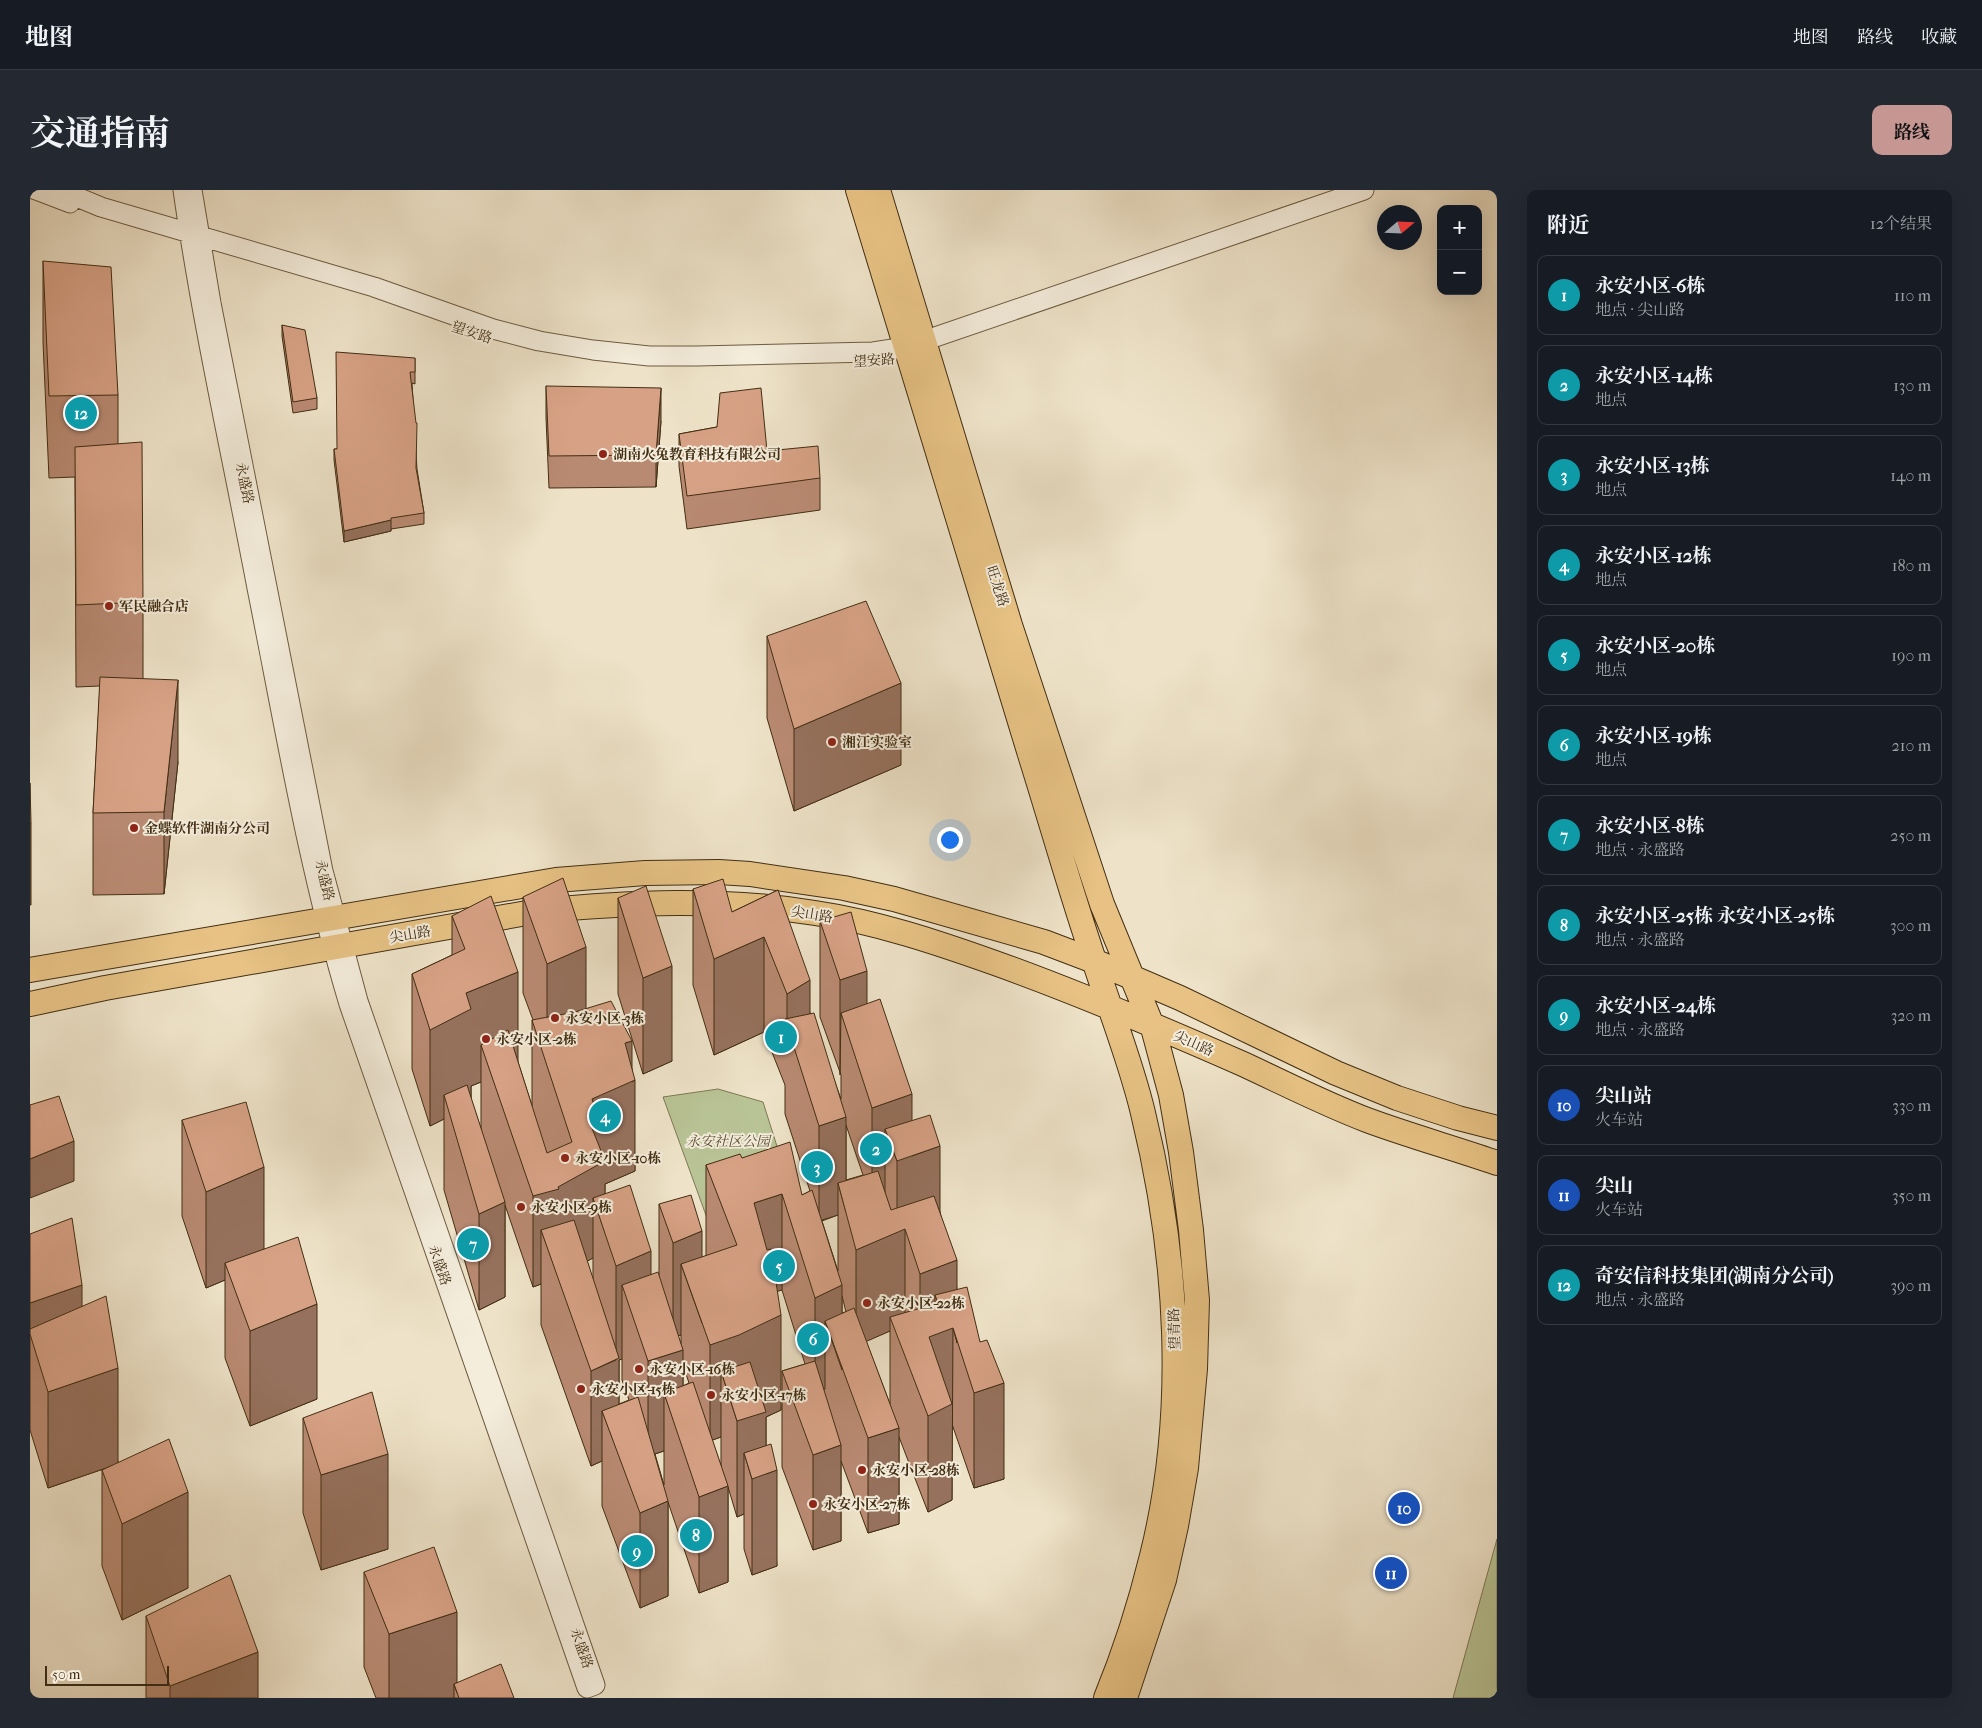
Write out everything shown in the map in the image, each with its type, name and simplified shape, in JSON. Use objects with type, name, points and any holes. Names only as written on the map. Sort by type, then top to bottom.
[{"type":"main road","name":"旺龙路","points":[[858,190],[975,514],[1102,904],[1132,976]]},
{"type":"main road","name":"旺龙路","points":[[878,190],[916,349],[1094,961]]},
{"type":"main road","points":[[30,970],[556,880],[645,873],[719,872],[795,880],[894,898],[1044,942],[1132,976],[1336,1073],[1398,1098],[1458,1118],[1497,1128]]},
{"type":"main road","name":"尖山路","points":[[30,1004],[105,988],[538,911],[602,904],[678,903],[745,906],[815,913],[940,944],[1060,986],[1367,1120],[1497,1162]]},
{"type":"main road","name":"望青路","points":[[1094,961],[1142,1110],[1154,1166],[1171,1284],[1175,1330],[1172,1434],[1154,1552],[1127,1645],[1106,1698]]},
{"type":"main road","name":"望青路","points":[[1125,1698],[1164,1580],[1176,1526],[1186,1468],[1195,1369],[1197,1300],[1191,1230],[1171,1095],[1152,1025],[1132,976]]},
{"type":"street","name":"望安路","points":[[36,190],[99,215],[374,287],[493,329],[539,341],[592,350],[649,356],[872,352],[916,349],[1364,190]]},
{"type":"street","name":"望安路","points":[[60,190],[101,207],[196,239]]},
{"type":"street","name":"永盛路","points":[[183,190],[211,303],[269,605],[323,871],[329,918],[349,1004],[587,1688],[595,1685],[358,1001],[337,947]]},
{"type":"street","name":"永盛路","points":[[192,190],[196,239]]},
{"type":"green space","name":"永安社区公园","points":[[718,1089],[763,1102],[793,1197],[711,1229],[663,1097]]},
{"type":"green space","points":[[1497,1539],[1497,1698],[1453,1698]]},
{"type":"building","points":[[43,261],[111,267],[118,395],[49,396]]},
{"type":"building","points":[[282,325],[305,330],[317,398],[293,402]]},
{"type":"building","points":[[336,352],[415,358],[415,372],[410,372],[417,423],[416,468],[424,513],[391,518],[391,520],[344,531],[334,449],[337,449]]},
{"type":"building","points":[[546,386],[661,388],[656,455],[549,456]]},
{"type":"building","points":[[761,388],[767,451],[818,446],[820,478],[687,496],[679,434],[717,427],[720,393]]},
{"type":"building","points":[[142,442],[143,602],[76,605],[75,447]]},
{"type":"building","points":[[866,601],[901,683],[794,729],[767,636]]},
{"type":"building","points":[[100,677],[178,680],[164,812],[93,813]]},
{"type":"building","points":[[30,783],[31,823],[30,823]]},
{"type":"building","points":[[563,878],[586,947],[547,964],[523,897]]},
{"type":"building","points":[[723,879],[732,912],[778,890],[810,980],[787,994],[764,937],[714,959],[693,889]]},
{"type":"building","points":[[646,886],[672,966],[643,978],[618,898]]},
{"type":"building","points":[[491,896],[518,972],[466,993],[471,1009],[430,1030],[412,974],[465,949],[452,916]]},
{"type":"building","points":[[851,912],[867,971],[840,980],[820,921]]},
{"type":"building","points":[[880,999],[912,1094],[872,1108],[841,1013]]},
{"type":"building","points":[[611,1001],[632,1041],[625,1043],[635,1080],[592,1099],[597,1114],[588,1118],[605,1161],[558,1187],[559,1189],[533,1196],[481,1045],[508,1030],[547,1153],[572,1142],[532,1020],[575,1012]]},
{"type":"building","points":[[814,1013],[846,1117],[819,1126],[785,1019]]},
{"type":"building","points":[[467,1085],[505,1202],[479,1214],[444,1095]]},
{"type":"building","points":[[59,1096],[74,1141],[30,1159],[30,1105]]},
{"type":"building","points":[[246,1102],[264,1167],[206,1192],[182,1120]]},
{"type":"building","points":[[930,1115],[940,1146],[897,1161],[885,1129]]},
{"type":"building","points":[[790,1142],[802,1195],[812,1190],[842,1285],[815,1298],[782,1194],[754,1203],[767,1250],[771,1249],[781,1315],[739,1335],[710,1345],[681,1264],[737,1245],[706,1165],[740,1154],[742,1158]]},
{"type":"building","points":[[878,1171],[891,1210],[934,1196],[957,1260],[920,1274],[905,1229],[856,1250],[838,1183]]},
{"type":"building","points":[[630,1185],[651,1251],[616,1266],[593,1198]]},
{"type":"building","points":[[691,1195],[702,1231],[673,1243],[659,1204]]},
{"type":"building","points":[[72,1218],[82,1285],[30,1303],[30,1234]]},
{"type":"building","points":[[574,1220],[619,1358],[591,1371],[541,1230]]},
{"type":"building","points":[[298,1237],[317,1304],[250,1331],[225,1263]]},
{"type":"building","points":[[658,1272],[683,1350],[648,1361],[622,1285]]},
{"type":"building","points":[[967,1287],[980,1342],[987,1340],[1004,1383],[974,1393],[953,1328],[929,1337],[952,1404],[928,1416],[890,1317],[938,1303],[935,1295]]},
{"type":"building","points":[[106,1296],[118,1368],[48,1392],[30,1329]]},
{"type":"building","points":[[854,1308],[899,1428],[868,1438],[825,1321]]},
{"type":"building","points":[[815,1361],[841,1445],[813,1455],[782,1371]]},
{"type":"building","points":[[750,1362],[766,1412],[737,1421],[721,1371]]},
{"type":"building","points":[[693,1382],[728,1486],[699,1497],[664,1393]]},
{"type":"building","points":[[372,1392],[388,1454],[321,1475],[303,1418]]},
{"type":"building","points":[[638,1397],[668,1501],[640,1513],[602,1411]]},
{"type":"building","points":[[169,1439],[188,1492],[122,1524],[102,1470]]},
{"type":"building","points":[[771,1444],[777,1470],[752,1479],[744,1453]]},
{"type":"building","points":[[434,1547],[457,1612],[389,1634],[364,1572]]},
{"type":"building","points":[[230,1575],[258,1652],[170,1686],[146,1616]]},
{"type":"building","points":[[501,1664],[514,1698],[459,1698],[454,1684]]},
{"type":"place","name":"奇安信科技集团(湖南分公司)","points":[[81,413]]},
{"type":"place","name":"湖南火兔教育科技有限公司","points":[[603,454]]},
{"type":"place","name":"军民融合店","points":[[109,606]]},
{"type":"place","name":"湘江实验室","points":[[832,742]]},
{"type":"place","name":"金蝶软件湖南分公司","points":[[134,828]]},
{"type":"place","name":"永安小区-3栋","points":[[555,1018]]},
{"type":"place","name":"永安小区-6栋","points":[[781,1037]]},
{"type":"place","name":"永安小区-2栋","points":[[486,1039]]},
{"type":"place","name":"永安小区-12栋","points":[[605,1116]]},
{"type":"place","name":"永安小区-14栋","points":[[876,1149]]},
{"type":"place","name":"永安小区-10栋","points":[[565,1158]]},
{"type":"place","name":"永安小区-13栋","points":[[817,1167]]},
{"type":"place","name":"永安小区-9栋","points":[[521,1207]]},
{"type":"place","name":"永安小区-8栋","points":[[473,1244]]},
{"type":"place","name":"永安小区-20栋","points":[[779,1266]]},
{"type":"place","name":"永安小区-22栋","points":[[867,1303]]},
{"type":"place","name":"永安小区-19栋","points":[[813,1339]]},
{"type":"place","name":"永安小区-16栋","points":[[639,1369]]},
{"type":"place","name":"永安小区-15栋","points":[[581,1389]]},
{"type":"place","name":"永安小区-17栋","points":[[711,1395]]},
{"type":"place","name":"永安小区-28栋","points":[[862,1470]]},
{"type":"place","name":"永安小区-27栋","points":[[813,1504]]},
{"type":"place","name":"尖山站","points":[[1404,1508]]},
{"type":"place","name":"永安小区-25栋 永安小区-25栋","points":[[696,1535]]},
{"type":"place","name":"永安小区-24栋","points":[[637,1551]]},
{"type":"place","name":"尖山","points":[[1391,1573]]}]
